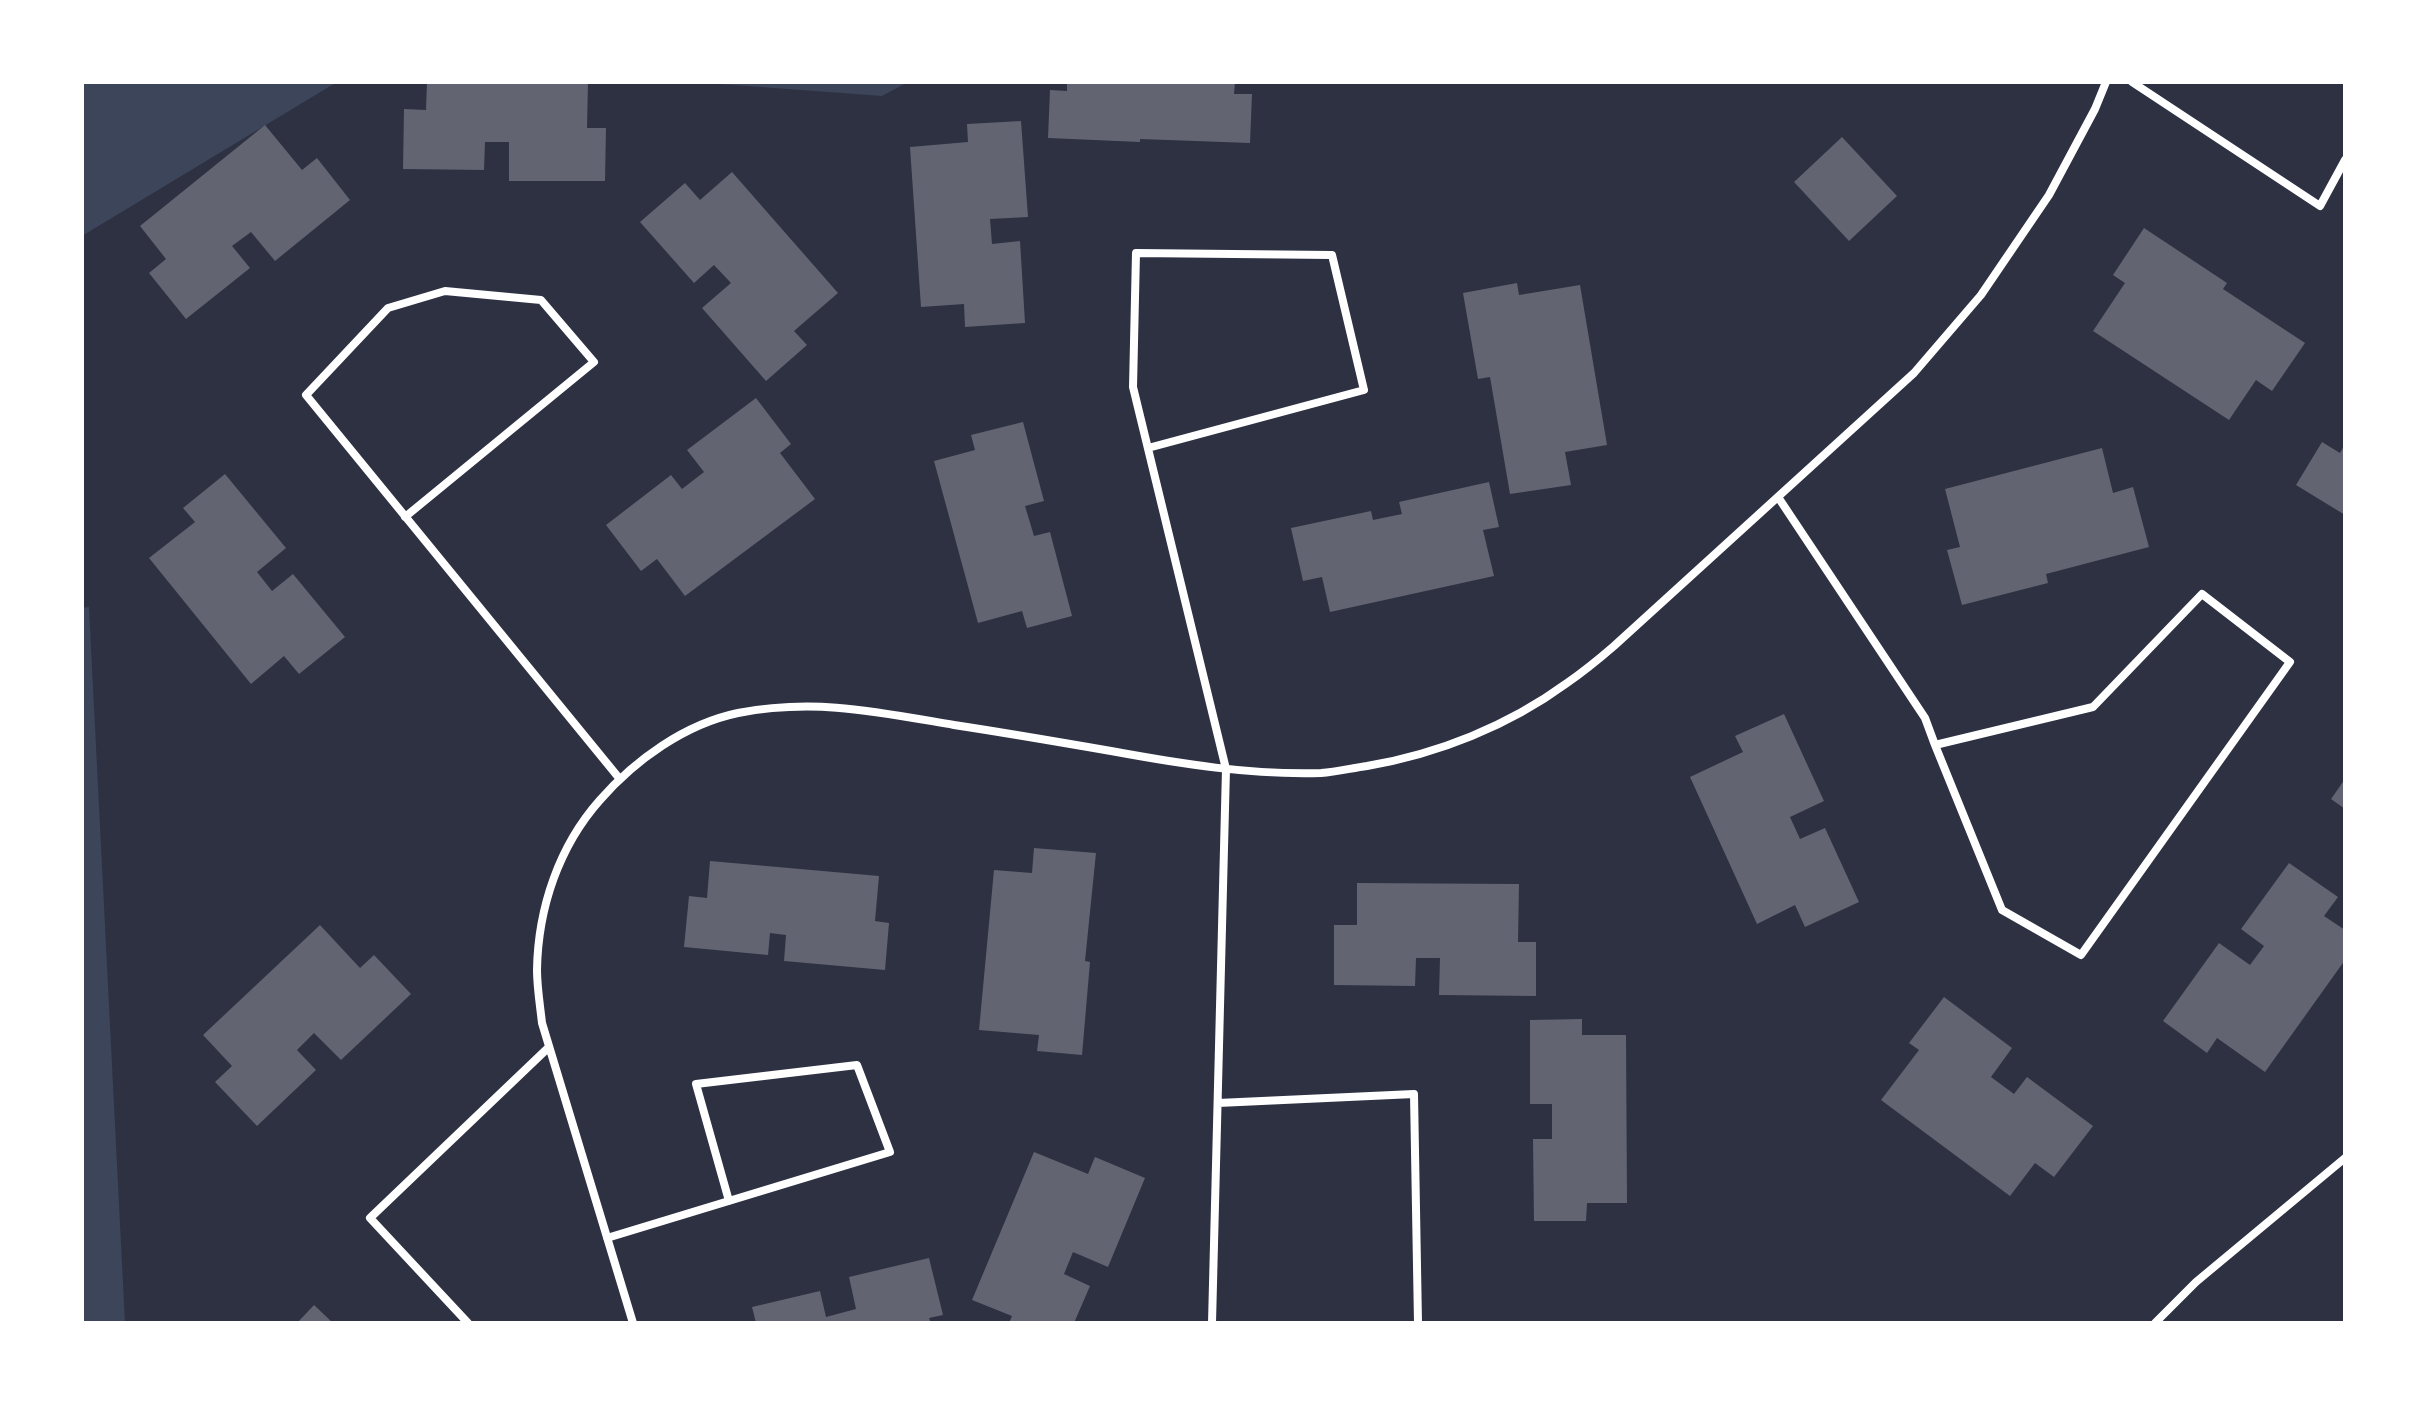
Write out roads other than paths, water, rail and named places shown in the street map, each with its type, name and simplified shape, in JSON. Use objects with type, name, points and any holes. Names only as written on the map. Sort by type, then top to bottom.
[{"type":"street","points":[[633,1323],[542,1023],[537,972],[541,920],[559,863],[585,817],[619,778],[642,759],[686,732],[735,714],[800,705],[859,708],[1251,773],[1325,773],[1405,760],[1459,742],[1514,716],[1566,684],[1614,646],[1914,373],[1981,295],[2049,195],[2106,82]]},
{"type":"street","points":[[2132,82],[2320,206],[2345,160]]},
{"type":"street","points":[[1148,448],[1364,390],[1332,255],[1136,253],[1133,387],[1226,769],[1212,1323]]},
{"type":"street","points":[[405,517],[594,362],[541,300],[445,291],[388,308],[306,395],[405,517],[619,778]]},
{"type":"street","points":[[1778,497],[1925,718],[1935,745],[2002,910],[2081,955],[2290,662],[2202,594],[2093,707],[1935,745]]},
{"type":"street","points":[[468,1323],[370,1218],[549,1047]]},
{"type":"street","points":[[607,1238],[729,1201],[890,1152],[857,1065],[696,1084],[729,1201]]},
{"type":"street","points":[[1218,1103],[1414,1094],[1418,1323]]},
{"type":"street","points":[[2155,1323],[2196,1282],[2345,1158]]}]
